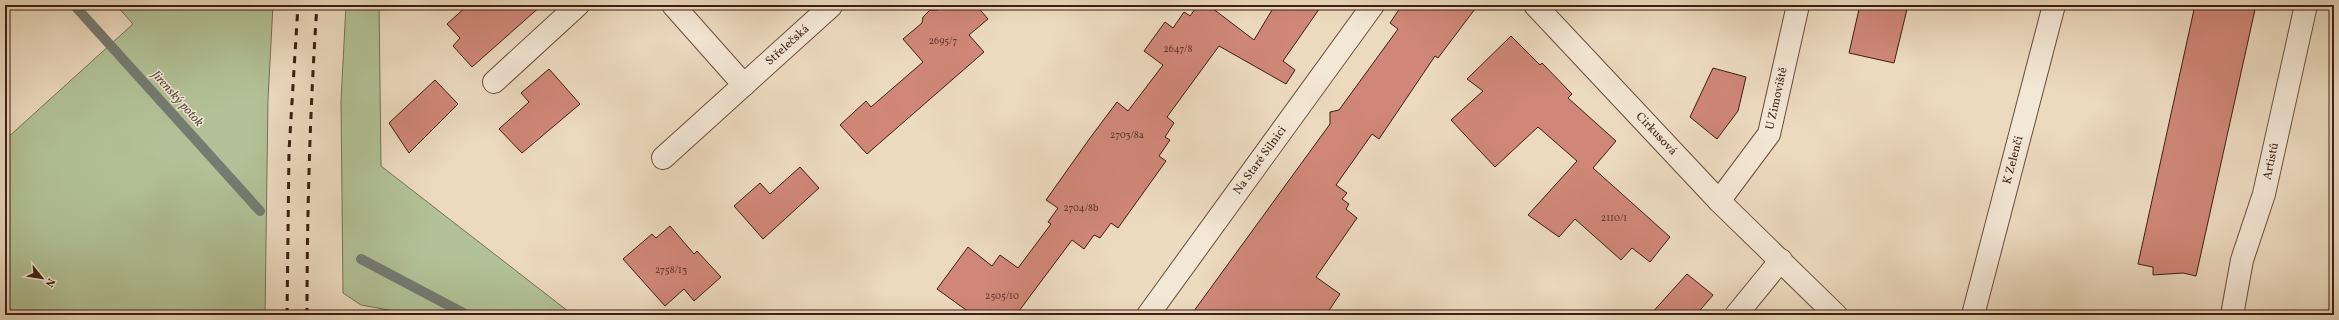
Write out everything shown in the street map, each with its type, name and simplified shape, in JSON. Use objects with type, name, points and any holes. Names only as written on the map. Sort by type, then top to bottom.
[{"type":"street","points":[[494,82],[578,5]]},
{"type":"street","points":[[673,5],[744,85]]},
{"type":"street","name":"Na Staré Silnici","points":[[1148,315],[1373,5]]},
{"type":"street","name":"Cirkusová","points":[[1535,5],[1719,201],[1836,315]]},
{"type":"street","name":"U Zimoviště","points":[[1719,201],[1769,134],[1798,5]]},
{"type":"street","name":"K Zelenči","points":[[1973,315],[2054,5]]},
{"type":"street","name":"Artistů","points":[[2232,315],[2242,260],[2264,194],[2306,5]]},
{"type":"street","name":"Střelečská","points":[[663,158],[831,6]]},
{"type":"street","points":[[1736,315],[1781,260]]},
{"type":"green space","points":[[116,5],[273,5],[268,99],[265,315],[5,315],[5,140],[133,24]]},
{"type":"green space","points":[[346,5],[379,5],[381,166],[573,315],[416,315],[361,305],[343,293],[341,101]]},
{"type":"building","points":[[468,5],[542,5],[472,67],[453,46],[460,38],[447,24]]},
{"type":"building","points":[[942,5],[976,5],[988,19],[969,35],[984,52],[867,154],[840,125],[866,101],[871,107],[923,62],[903,39],[922,23],[923,17],[930,10],[937,10]]},
{"type":"building","points":[[1198,5],[1208,5],[1254,40],[1275,5],[1322,5],[1283,61],[1295,70],[1286,84],[1219,46],[1167,117],[1174,123],[1165,137],[1170,140],[1159,156],[1166,161],[1118,228],[1111,223],[1100,238],[1094,235],[1084,249],[1072,240],[1016,315],[973,315],[937,289],[968,247],[992,266],[1000,255],[1018,268],[1051,224],[1048,222],[1058,208],[1046,200],[1090,138],[1117,102],[1128,111],[1163,65],[1144,51],[1165,22],[1173,28],[1184,12],[1190,16]]},
{"type":"building","points":[[1402,5],[1478,5],[1438,58],[1435,56],[1379,139],[1372,134],[1336,185],[1347,193],[1342,199],[1349,204],[1346,209],[1357,218],[1316,277],[1340,294],[1326,315],[1191,315],[1330,124],[1330,112],[1339,110],[1398,29],[1390,23]]},
{"type":"building","points":[[1860,5],[1908,5],[1894,63],[1849,53]]},
{"type":"building","points":[[2195,5],[2256,5],[2196,276],[2183,273],[2153,275],[2153,267],[2138,264]]},
{"type":"building","points":[[1511,36],[1540,65],[1542,63],[1572,94],[1568,98],[1616,141],[1593,168],[1670,237],[1650,262],[1632,248],[1621,260],[1575,219],[1559,237],[1528,215],[1577,161],[1538,127],[1495,167],[1451,120],[1483,91],[1467,79]]},
{"type":"building","points":[[1713,68],[1746,77],[1738,111],[1717,139],[1690,117]]},
{"type":"building","points":[[549,69],[580,104],[522,153],[499,129],[529,102],[521,93]]},
{"type":"building","points":[[435,80],[458,104],[409,153],[389,123]]},
{"type":"building","points":[[800,167],[819,188],[763,239],[734,206],[760,183],[770,194]]},
{"type":"building","points":[[670,226],[694,254],[697,251],[721,277],[694,301],[684,289],[665,306],[623,259],[652,234],[656,238]]},
{"type":"building","points":[[1687,274],[1713,295],[1696,315],[1650,315]]},
{"type":"waterway","name":"Jirenský potok","points":[[74,5],[260,211]]},
{"type":"waterway","name":"Jirenský potok","points":[[361,259],[467,315]]},
{"type":"railway","points":[[287,315],[289,151],[298,5]]},
{"type":"railway","points":[[307,315],[309,160],[317,5]]}]
